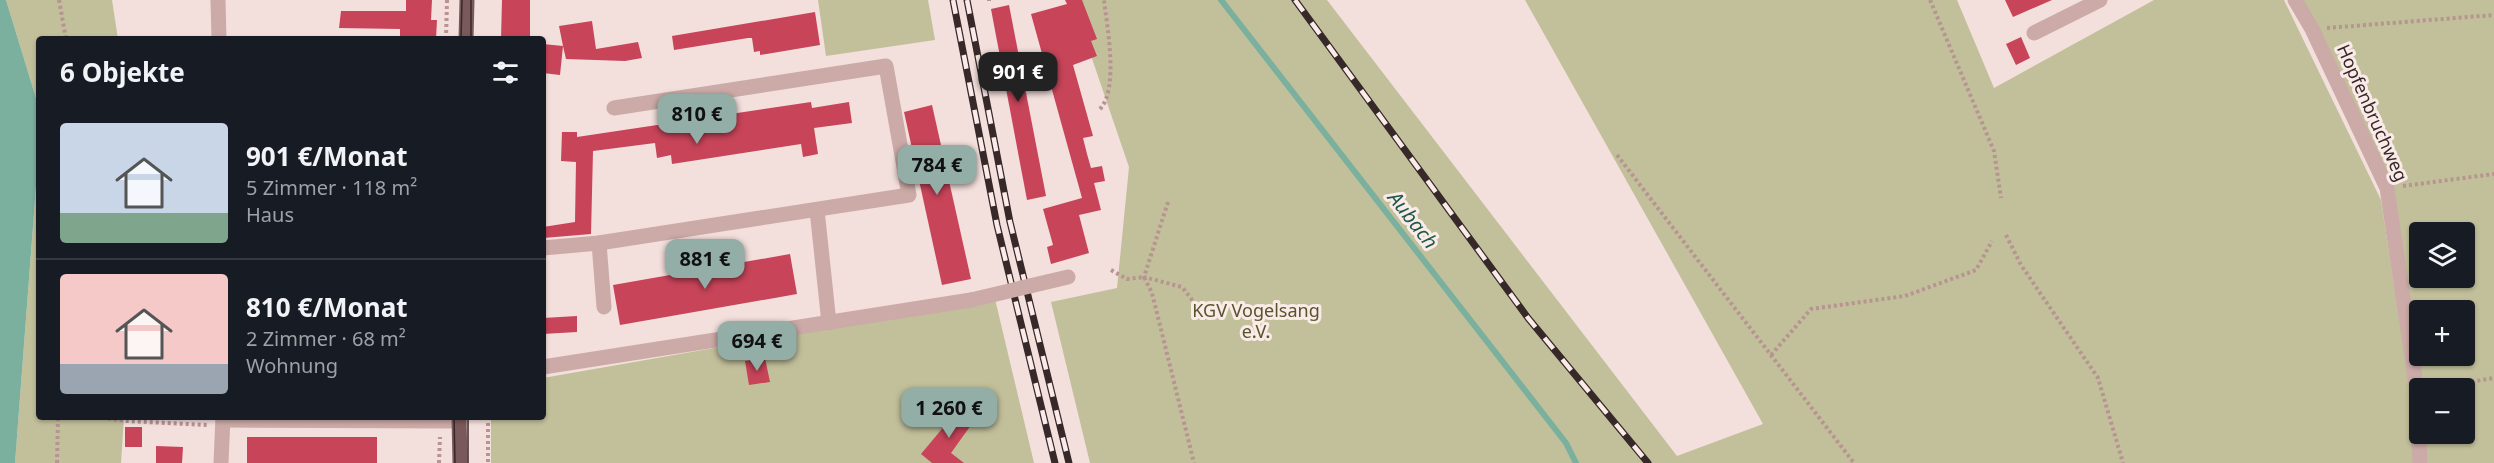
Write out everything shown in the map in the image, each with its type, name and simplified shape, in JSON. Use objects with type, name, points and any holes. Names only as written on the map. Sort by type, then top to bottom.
[{"type":"main road","points":[[466,36],[467,0]]},
{"type":"main road","points":[[459,420],[460,463]]},
{"type":"street","points":[[218,0],[219,36]]},
{"type":"street","points":[[2034,33],[2100,0]]},
{"type":"street","name":"Hopfenbruchweg","points":[[2295,0],[2312,29],[2386,188],[2417,392],[2420,463]]},
{"type":"street","points":[[546,248],[599,243],[909,195],[886,66],[614,108]]},
{"type":"street","points":[[817,210],[829,323]]},
{"type":"street","points":[[599,243],[604,307]]},
{"type":"street","points":[[546,368],[971,300],[1068,277]]},
{"type":"street","points":[[221,463],[223,421],[341,420]]},
{"type":"path","points":[[59,0],[65,36]]},
{"type":"path","points":[[446,36],[447,0]]},
{"type":"path","points":[[1100,109],[1104,104],[1109,85],[1110,55],[1104,0]]},
{"type":"path","points":[[1930,0],[1994,151],[2001,198]]},
{"type":"path","points":[[2312,29],[2494,15]]},
{"type":"path","points":[[1617,154],[1854,463]]},
{"type":"path","points":[[2386,188],[2494,174]]},
{"type":"path","points":[[1168,202],[1144,277],[1152,293],[1194,463]]},
{"type":"path","points":[[2006,235],[2021,265],[2098,378],[2123,463]]},
{"type":"path","points":[[1771,355],[1811,309],[1905,296],[1966,274],[1976,270],[1992,241]]},
{"type":"path","points":[[1111,270],[1126,279],[1144,277],[1182,287],[1208,319]]},
{"type":"path","points":[[2475,381],[2494,378]]},
{"type":"path","points":[[57,463],[58,420]]},
{"type":"path","points":[[119,420],[223,421]]},
{"type":"path","points":[[488,420],[488,463]]},
{"type":"green space","points":[[6,0],[112,0],[118,36],[36,36],[36,98]]},
{"type":"green space","points":[[818,0],[928,0],[935,40],[826,56]]},
{"type":"green space","name":"KGV Vogelsang e.V.","points":[[1072,0],[1327,0],[1677,456],[1763,424],[1525,0],[1957,0],[1994,88],[2154,0],[2284,0],[2381,200],[2409,383],[2409,444],[2412,444],[2413,463],[1090,463],[1051,302],[1117,288],[1129,167]]},
{"type":"green space","points":[[2302,0],[2494,0],[2494,463],[2420,463],[2418,444],[2475,444],[2475,378],[2410,378],[2387,188]]},
{"type":"green space","points":[[36,186],[36,420],[124,420],[121,463],[15,463]]},
{"type":"green space","points":[[995,299],[1034,463],[491,463],[491,420],[546,420],[546,377]]},
{"type":"shaded area","points":[[0,0],[6,0],[36,98],[36,186],[15,463],[0,463]]},
{"type":"building","points":[[406,0],[432,0],[431,20],[437,20],[436,36],[400,36],[400,29],[339,28],[341,11],[406,11]]},
{"type":"building","points":[[502,0],[530,0],[530,36],[501,36]]},
{"type":"building","points":[[1065,0],[1082,0],[1097,39],[1091,41],[1097,56],[1073,65],[1093,136],[1083,138],[1087,154],[1091,168],[1102,166],[1105,181],[1094,183],[1101,210],[1079,215],[1089,253],[1051,264],[1047,247],[1053,245],[1043,209],[1082,198],[1031,14],[1067,4]]},
{"type":"building","points":[[2005,0],[2052,0],[2013,17]]},
{"type":"building","points":[[1009,5],[1046,196],[1027,200],[991,9]]},
{"type":"building","points":[[815,12],[820,45],[760,55],[760,51],[754,52],[752,38],[748,38],[674,50],[672,36]]},
{"type":"building","points":[[592,21],[596,49],[638,42],[642,58],[625,61],[566,59],[559,26]]},
{"type":"building","points":[[2021,37],[2030,58],[2016,65],[2006,44]]},
{"type":"building","points":[[546,44],[563,46],[560,75],[546,73]]},
{"type":"building","points":[[811,102],[812,108],[849,102],[852,123],[814,128],[818,154],[803,157],[801,144],[672,164],[671,155],[657,158],[655,143],[593,151],[591,234],[546,238],[546,227],[575,222],[576,162],[561,161],[562,132],[577,132],[577,137]]},
{"type":"building","points":[[932,105],[971,279],[942,285],[904,112]]},
{"type":"building","points":[[790,254],[797,294],[620,325],[613,285]]},
{"type":"building","points":[[577,316],[577,332],[546,334],[546,318]]},
{"type":"building","points":[[765,358],[770,382],[749,385],[745,361]]},
{"type":"building","points":[[961,406],[976,418],[951,453],[964,463],[932,463],[921,454]]},
{"type":"building","points":[[125,427],[142,427],[142,447],[125,447]]},
{"type":"building","points":[[247,437],[377,437],[377,463],[247,463]]},
{"type":"building","points":[[156,446],[183,447],[182,463],[156,463]]},
{"type":"waterway","name":"Aubach","points":[[1221,0],[1566,443],[1576,463]]},
{"type":"tram line","points":[[461,36],[462,0]]},
{"type":"tram line","points":[[471,0],[471,36]]},
{"type":"tram line","points":[[454,420],[455,463]]},
{"type":"tram line","points":[[468,420],[468,463]]},
{"type":"railway","points":[[953,0],[997,225],[1055,463]]},
{"type":"railway","points":[[967,0],[1010,222],[1069,463]]},
{"type":"railway","points":[[1295,0],[1528,318],[1648,463]]}]
